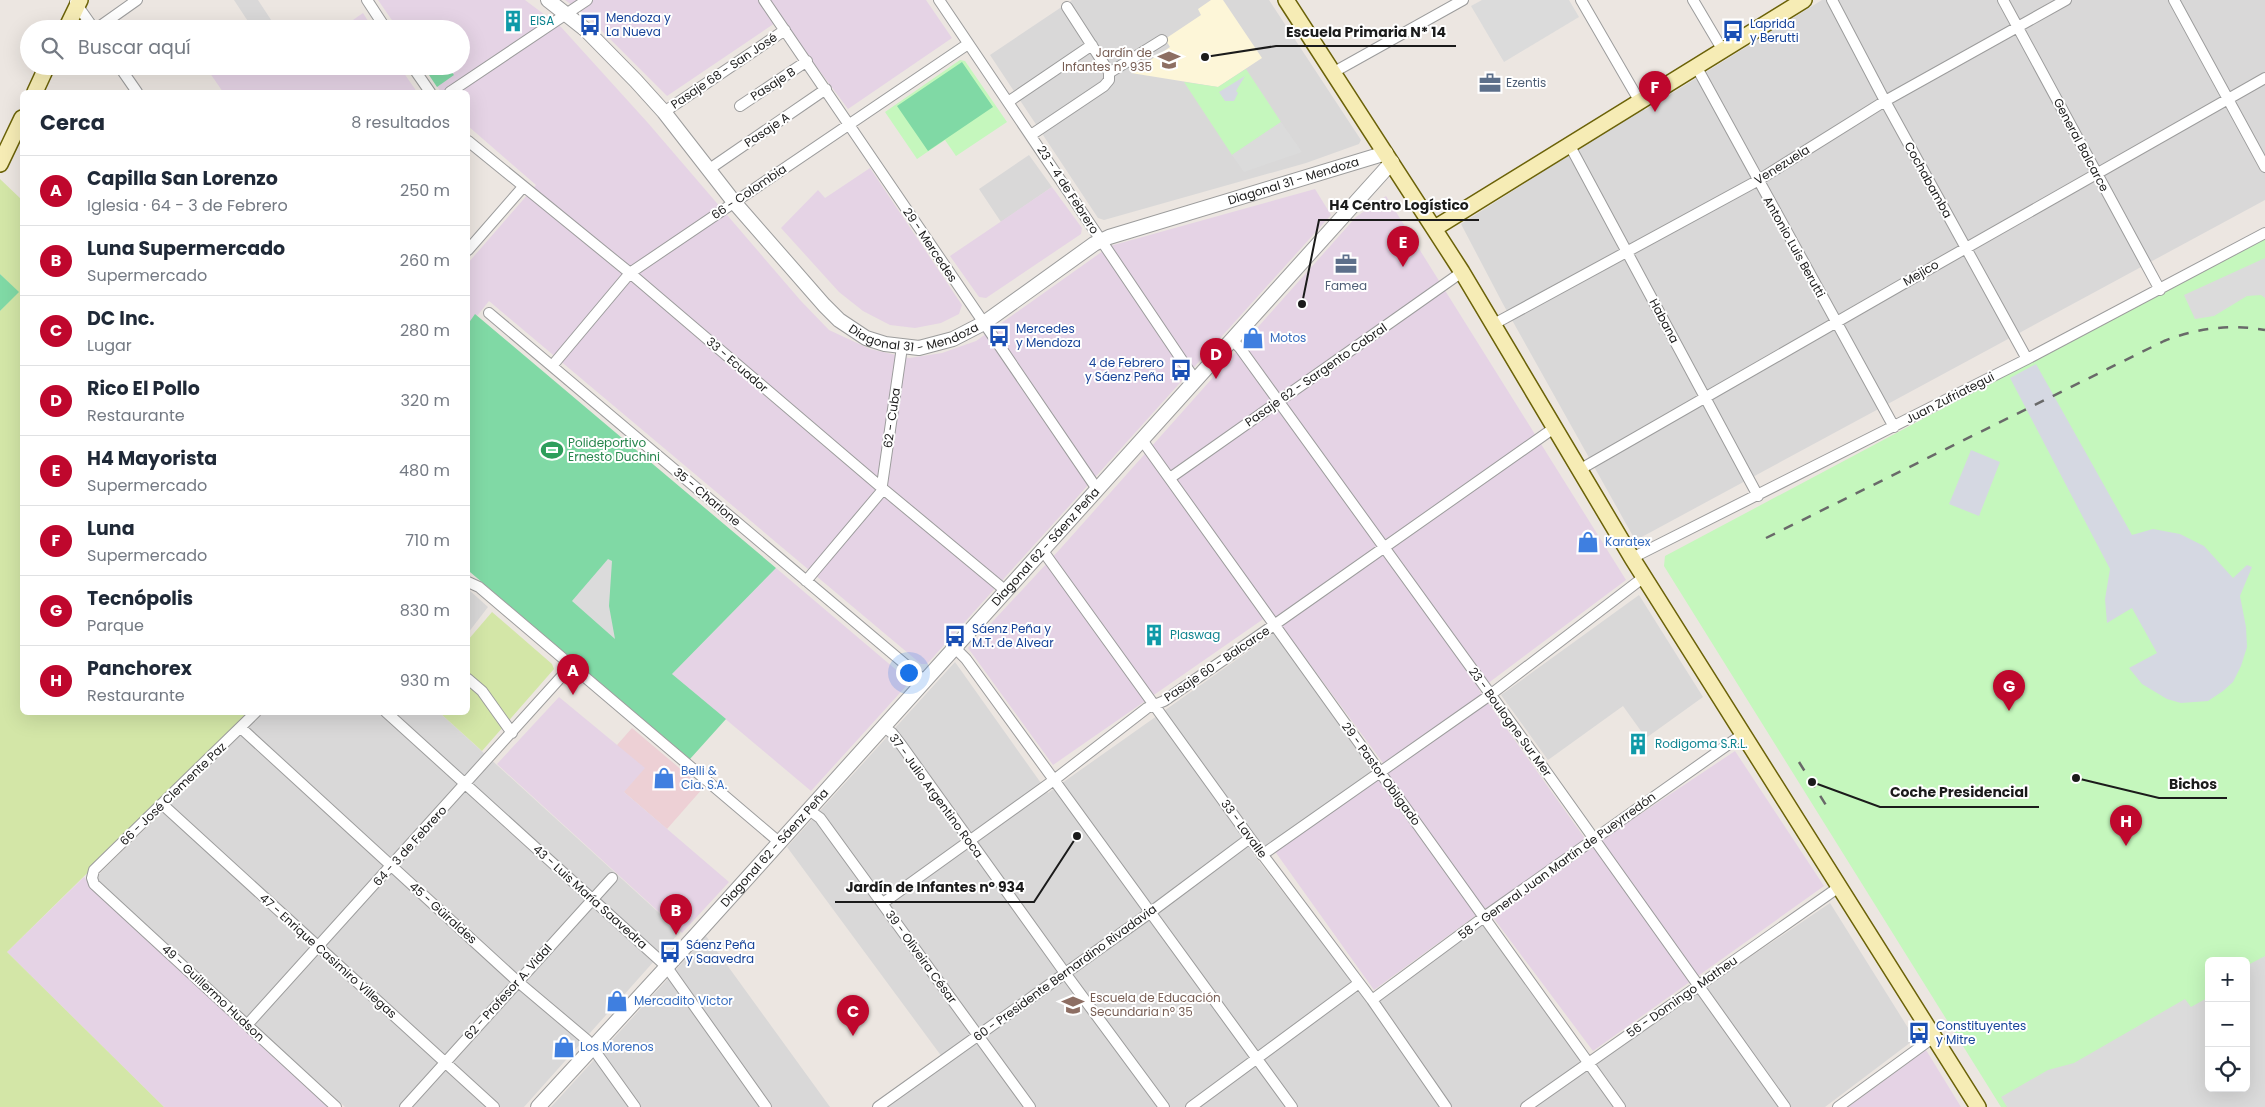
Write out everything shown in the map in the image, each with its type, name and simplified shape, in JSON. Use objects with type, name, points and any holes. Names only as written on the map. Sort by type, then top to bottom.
[{"type":"main road","points":[[1286,0],[1435,228],[1632,558],[1978,1107]]},
{"type":"main road","points":[[1435,228],[1804,0]]},
{"type":"main road","points":[[70,20],[77,2]]},
{"type":"main road","points":[[36,90],[43,75]]},
{"type":"main road","points":[[0,164],[20,122]]},
{"type":"street","points":[[108,20],[137,0]]},
{"type":"street","points":[[367,0],[380,20]]},
{"type":"street","name":"Diagonal 31 - Mendoza","points":[[548,0],[611,55],[664,112],[734,202],[839,320],[866,338],[902,347],[919,348],[941,343],[984,323],[1100,240],[1389,158]]},
{"type":"street","points":[[453,90],[588,0]]},
{"type":"street","name":"29 - Mercedes","points":[[764,0],[1097,489]]},
{"type":"street","name":"23 - 4 de Febrero","points":[[938,0],[1196,381]]},
{"type":"street","points":[[1334,72],[1463,0]]},
{"type":"street","points":[[1581,0],[1640,102]]},
{"type":"street","points":[[1693,0],[1722,49]]},
{"type":"street","name":"Cochabamba","points":[[1832,0],[1884,101],[2026,359]]},
{"type":"street","name":"General Balcarce","points":[[2003,0],[2160,290]]},
{"type":"street","name":"Venezuela","points":[[1494,324],[1627,250],[1758,181],[1884,101],[2066,0]]},
{"type":"street","points":[[2174,0],[2265,167]]},
{"type":"street","points":[[77,2],[89,20]]},
{"type":"street","points":[[1031,135],[1104,86],[1109,80],[1109,73],[1067,7]]},
{"type":"street","name":"Pasaje 68 - San José","points":[[664,112],[785,30]]},
{"type":"street","points":[[1109,73],[1162,40]]},
{"type":"street","name":"66 - Colombia","points":[[552,366],[630,273],[968,44]]},
{"type":"street","points":[[1008,102],[1092,45]]},
{"type":"street","name":"Pasaje B","points":[[740,106],[807,61]]},
{"type":"street","name":"Antonio Luis Berutti","points":[[1696,66],[1835,323],[1894,427]]},
{"type":"street","points":[[125,75],[136,90]]},
{"type":"street","points":[[418,75],[429,90]]},
{"type":"street","name":"Mejico","points":[[1579,470],[2265,78]]},
{"type":"street","name":"Pasaje A","points":[[708,170],[826,89]]},
{"type":"street","name":"33 - Ecuador","points":[[470,142],[630,273],[1006,591]]},
{"type":"street","name":"Habana","points":[[1570,146],[1758,496]]},
{"type":"street","name":"Diagonal 62 - Sáenz Peña","points":[[538,1107],[1196,381],[1389,158]]},
{"type":"street","points":[[470,248],[523,187]]},
{"type":"street","name":"Juan Zufriategui","points":[[1632,558],[1894,427],[2160,290],[2265,233]]},
{"type":"street","name":"Pasaje 62 - Sargento Cabral","points":[[1170,478],[1462,272]]},
{"type":"street","name":"35 - Charlone","points":[[489,313],[925,681]]},
{"type":"street","name":"23 - Boulogne Sur Mer","points":[[1232,340],[1240,348],[1785,1107]]},
{"type":"street","name":"62 - Cuba","points":[[882,488],[902,347]]},
{"type":"street","name":"Pasaje 60 - Balcarce","points":[[883,904],[1054,780],[1147,708],[1155,705],[1274,625],[1554,428]]},
{"type":"street","name":"29 - Pastor Obligado","points":[[1142,440],[1620,1107]]},
{"type":"street","points":[[806,581],[879,496],[882,488]]},
{"type":"street","name":"33 - Lavalle","points":[[1043,551],[1262,855],[1372,1000],[1446,1107]]},
{"type":"street","points":[[1262,855],[1490,695],[1644,577]]},
{"type":"street","points":[[470,583],[479,587],[779,842]]},
{"type":"street","points":[[955,648],[966,659],[1292,1107]]},
{"type":"street","name":"64 - 3 de Febrero","points":[[247,1025],[571,666]]},
{"type":"street","points":[[470,680],[482,691],[512,733]]},
{"type":"street","name":"66 - José Clemente Paz","points":[[92,878],[94,870],[253,715]]},
{"type":"street","name":"43 - Luis María Saavedra","points":[[389,715],[666,966],[766,1107]]},
{"type":"street","name":"37 - Julio Argentino Roca","points":[[884,727],[892,733],[1164,1107]]},
{"type":"street","name":"45 - Güiraldes","points":[[241,728],[517,981],[593,1048],[635,1107]]},
{"type":"street","name":"58 - General Juan Martín de Pueyrredón","points":[[1372,1000],[1484,917],[1743,734]]},
{"type":"street","name":"47 - Enrique Casimiro Villegas","points":[[162,804],[494,1107]]},
{"type":"street","name":"39 - Oliveira César","points":[[809,810],[820,818],[1030,1107]]},
{"type":"street","name":"60 - Presidente Bernardino Rivadavia","points":[[886,1105],[978,1035],[1151,912],[1250,838]]},
{"type":"street","name":"49 - Guillermo Hudson","points":[[92,878],[94,884],[336,1107]]},
{"type":"street","name":"62 - Profesor A. Vidal","points":[[405,1107],[612,878]]},
{"type":"street","name":"56 - Domingo Matheu","points":[[1526,1107],[1839,887]]},
{"type":"street","points":[[1191,1107],[1359,983]]},
{"type":"street","points":[[1838,1107],[1934,1037]]},
{"type":"shaded area","points":[[234,0],[258,0],[271,20],[247,20]]},
{"type":"shaded area","points":[[378,0],[525,0],[561,27],[648,123],[801,301],[829,330],[870,349],[909,358],[942,353],[976,341],[1110,246],[1315,189],[1331,215],[927,664],[921,664],[489,301],[470,325],[470,261],[536,185],[470,128],[470,90],[440,90],[429,75],[470,75],[470,20],[392,20]]},
{"type":"shaded area","points":[[565,0],[926,0],[952,38],[848,109],[781,19],[667,96],[588,17]]},
{"type":"shaded area","points":[[1072,0],[1269,0],[1361,140],[1359,144],[1306,163],[1104,220],[1098,218],[990,55]]},
{"type":"shaded area","points":[[1211,0],[1223,0],[1262,58],[1218,87],[1131,73],[1170,47],[1165,39],[1201,15],[1198,9]]},
{"type":"shaded area","points":[[1482,0],[1569,0],[1579,17],[1504,62],[1471,6]]},
{"type":"shaded area","points":[[1822,0],[2265,0],[2265,200],[1638,539],[1634,538],[1503,304],[1461,224],[1643,108],[1645,110]]},
{"type":"shaded area","points":[[363,13],[367,20],[353,20]]},
{"type":"shaded area","points":[[211,75],[405,75],[416,90],[222,90]]},
{"type":"shaded area","points":[[1245,76],[1236,91],[1238,93],[1234,101],[1225,101],[1219,92]]},
{"type":"shaded area","points":[[1281,122],[1302,152],[1244,172],[1232,155]]},
{"type":"shaded area","points":[[1029,155],[1052,187],[1001,222],[979,189]]},
{"type":"shaded area","points":[[870,168],[962,305],[959,314],[941,323],[915,328],[890,325],[863,311],[839,292],[781,228],[818,190],[825,198]]},
{"type":"shaded area","points":[[1052,187],[1082,228],[1081,234],[986,298],[979,297],[950,256]]},
{"type":"shaded area","points":[[1386,196],[1626,580],[1479,690],[1591,847],[1735,751],[1824,886],[1593,1051],[1486,908],[1374,990],[1274,850],[1389,771],[1272,613],[1053,765],[968,648],[1061,548],[1356,217]]},
{"type":"shaded area","points":[[2265,258],[2265,298],[2261,295],[2247,296],[2214,316],[2195,319],[2184,295]]},
{"type":"shaded area","points":[[2036,364],[2132,535],[2153,529],[2180,534],[2204,546],[2233,578],[2247,565],[2252,567],[2240,596],[2246,627],[2247,647],[2241,666],[2233,682],[2208,701],[2181,703],[2167,699],[2142,684],[2129,668],[2157,653],[2132,608],[2107,623],[2105,599],[2110,569],[2010,378]]},
{"type":"shaded area","points":[[1971,450],[2000,462],[1979,516],[1949,504]]},
{"type":"shaded area","points":[[608,559],[612,561],[609,606],[615,639],[572,601]]},
{"type":"shaded area","points":[[776,568],[907,679],[908,684],[811,791],[672,674]]},
{"type":"shaded area","points":[[470,591],[488,607],[470,630]]},
{"type":"shaded area","points":[[1639,595],[1703,697],[1646,738],[1623,706],[1548,760],[1501,695]]},
{"type":"shaded area","points":[[1274,633],[1375,769],[1254,855],[1370,1004],[1483,923],[1589,1066],[1830,903],[1915,1039],[1825,1107],[881,1107],[945,1061],[787,847],[955,662],[1048,793]]},
{"type":"shaded area","points":[[559,697],[645,768],[624,792],[729,882],[682,933],[497,764]]},
{"type":"shaded area","points":[[261,715],[442,715],[680,932],[524,1107],[345,1107],[98,883],[98,875]]},
{"type":"shaded area","name":"Belli & Cia. S.A.","points":[[632,728],[703,788],[667,829],[624,792],[617,745]]},
{"type":"shaded area","points":[[84,877],[330,1107],[164,1107],[7,952]]},
{"type":"shaded area","points":[[706,936],[830,1107],[551,1107],[664,983]]},
{"type":"shaded area","points":[[2265,956],[2265,1107],[2007,1107],[2001,1097],[2048,1070],[2074,1063],[2185,999],[2191,1007],[2205,999],[2205,1092],[2250,1092],[2250,964]]},
{"type":"shaded area","points":[[1926,1050],[1961,1107],[1848,1107]]},
{"type":"green space","points":[[960,60],[965,61],[1007,122],[956,156],[945,140],[917,159],[885,112]]},
{"type":"green space","points":[[962,62],[993,107],[928,151],[897,106]]},
{"type":"green space","points":[[1246,69],[1281,122],[1232,155],[1184,82],[1218,87]]},
{"type":"green space","points":[[429,75],[454,75],[437,87]]},
{"type":"green space","points":[[0,179],[20,198],[20,715],[248,715],[7,952],[164,1107],[0,1107],[0,311],[18,292],[0,274]]},
{"type":"green space","points":[[2265,237],[2265,1107],[2001,1107],[1664,566],[1665,556]]},
{"type":"green space","points":[[0,274],[19,292],[0,311]]},
{"type":"green space","name":"Polideportivo Ernesto Duchini","points":[[475,314],[776,568],[672,674],[726,719],[690,759],[470,572],[470,321]]},
{"type":"green space","points":[[492,612],[552,664],[554,669],[482,751],[442,715],[470,715],[470,638]]},
{"type":"railway","points":[[1766,538],[2164,341],[2214,328],[2239,327],[2265,330]]},
{"type":"railway","points":[[1799,762],[1829,810]]},
{"type":"place","name":"EISA","points":[[513,21]]},
{"type":"place","name":"Mendoza y La Nueva","points":[[590,25]]},
{"type":"place","name":"Laprida y Berutti","points":[[1733,31]]},
{"type":"place","name":"Escuela Primaria N* 14","points":[[1205,57]]},
{"type":"place","name":"Jardín de Infantes nº 935","points":[[1169,60]]},
{"type":"place","name":"Ezentis","points":[[1490,83]]},
{"type":"place","name":"Luna","points":[[1655,112]]},
{"type":"place","name":"Famea","points":[[1346,264]]},
{"type":"place","name":"H4 Mayorista","points":[[1403,267]]},
{"type":"place","name":"H4 Centro Logístico","points":[[1302,304]]},
{"type":"place","name":"Mercedes y Mendoza","points":[[999,336]]},
{"type":"place","name":"Motos","points":[[1253,338]]},
{"type":"place","name":"4 de Febrero y Sáenz Peña","points":[[1181,370]]},
{"type":"place","name":"Rico El Pollo","points":[[1216,379]]},
{"type":"place","name":"Polideportivo Ernesto Duchini","points":[[552,450]]},
{"type":"place","name":"Karatex","points":[[1588,542]]},
{"type":"place","name":"Plaswag","points":[[1154,635]]},
{"type":"place","name":"Sáenz Peña y M.T. de Alvear","points":[[955,636]]},
{"type":"place","name":"Capilla San Lorenzo","points":[[573,695]]},
{"type":"place","name":"Tecnópolis","points":[[2009,711]]},
{"type":"place","name":"Rodigoma S.R.L.","points":[[1638,744]]},
{"type":"place","name":"Belli & Cia. S.A.","points":[[664,778]]},
{"type":"place","name":"Bichos","points":[[2076,778]]},
{"type":"place","name":"Coche Presidencial","points":[[1812,782]]},
{"type":"place","name":"Jardín de Infantes nº 934","points":[[1077,836]]},
{"type":"place","name":"Panchorex","points":[[2126,846]]},
{"type":"place","name":"Luna Supermercado","points":[[676,935]]},
{"type":"place","name":"Sáenz Peña y Saavedra","points":[[670,952]]},
{"type":"place","name":"Mercadito Victor","points":[[617,1001]]},
{"type":"place","name":"Escuela de Educación Secundaria nº 35","points":[[1073,1005]]},
{"type":"place","name":"Constituyentes y Mitre","points":[[1919,1033]]},
{"type":"place","name":"DC Inc.","points":[[853,1036]]},
{"type":"place","name":"Los Morenos","points":[[564,1047]]}]
